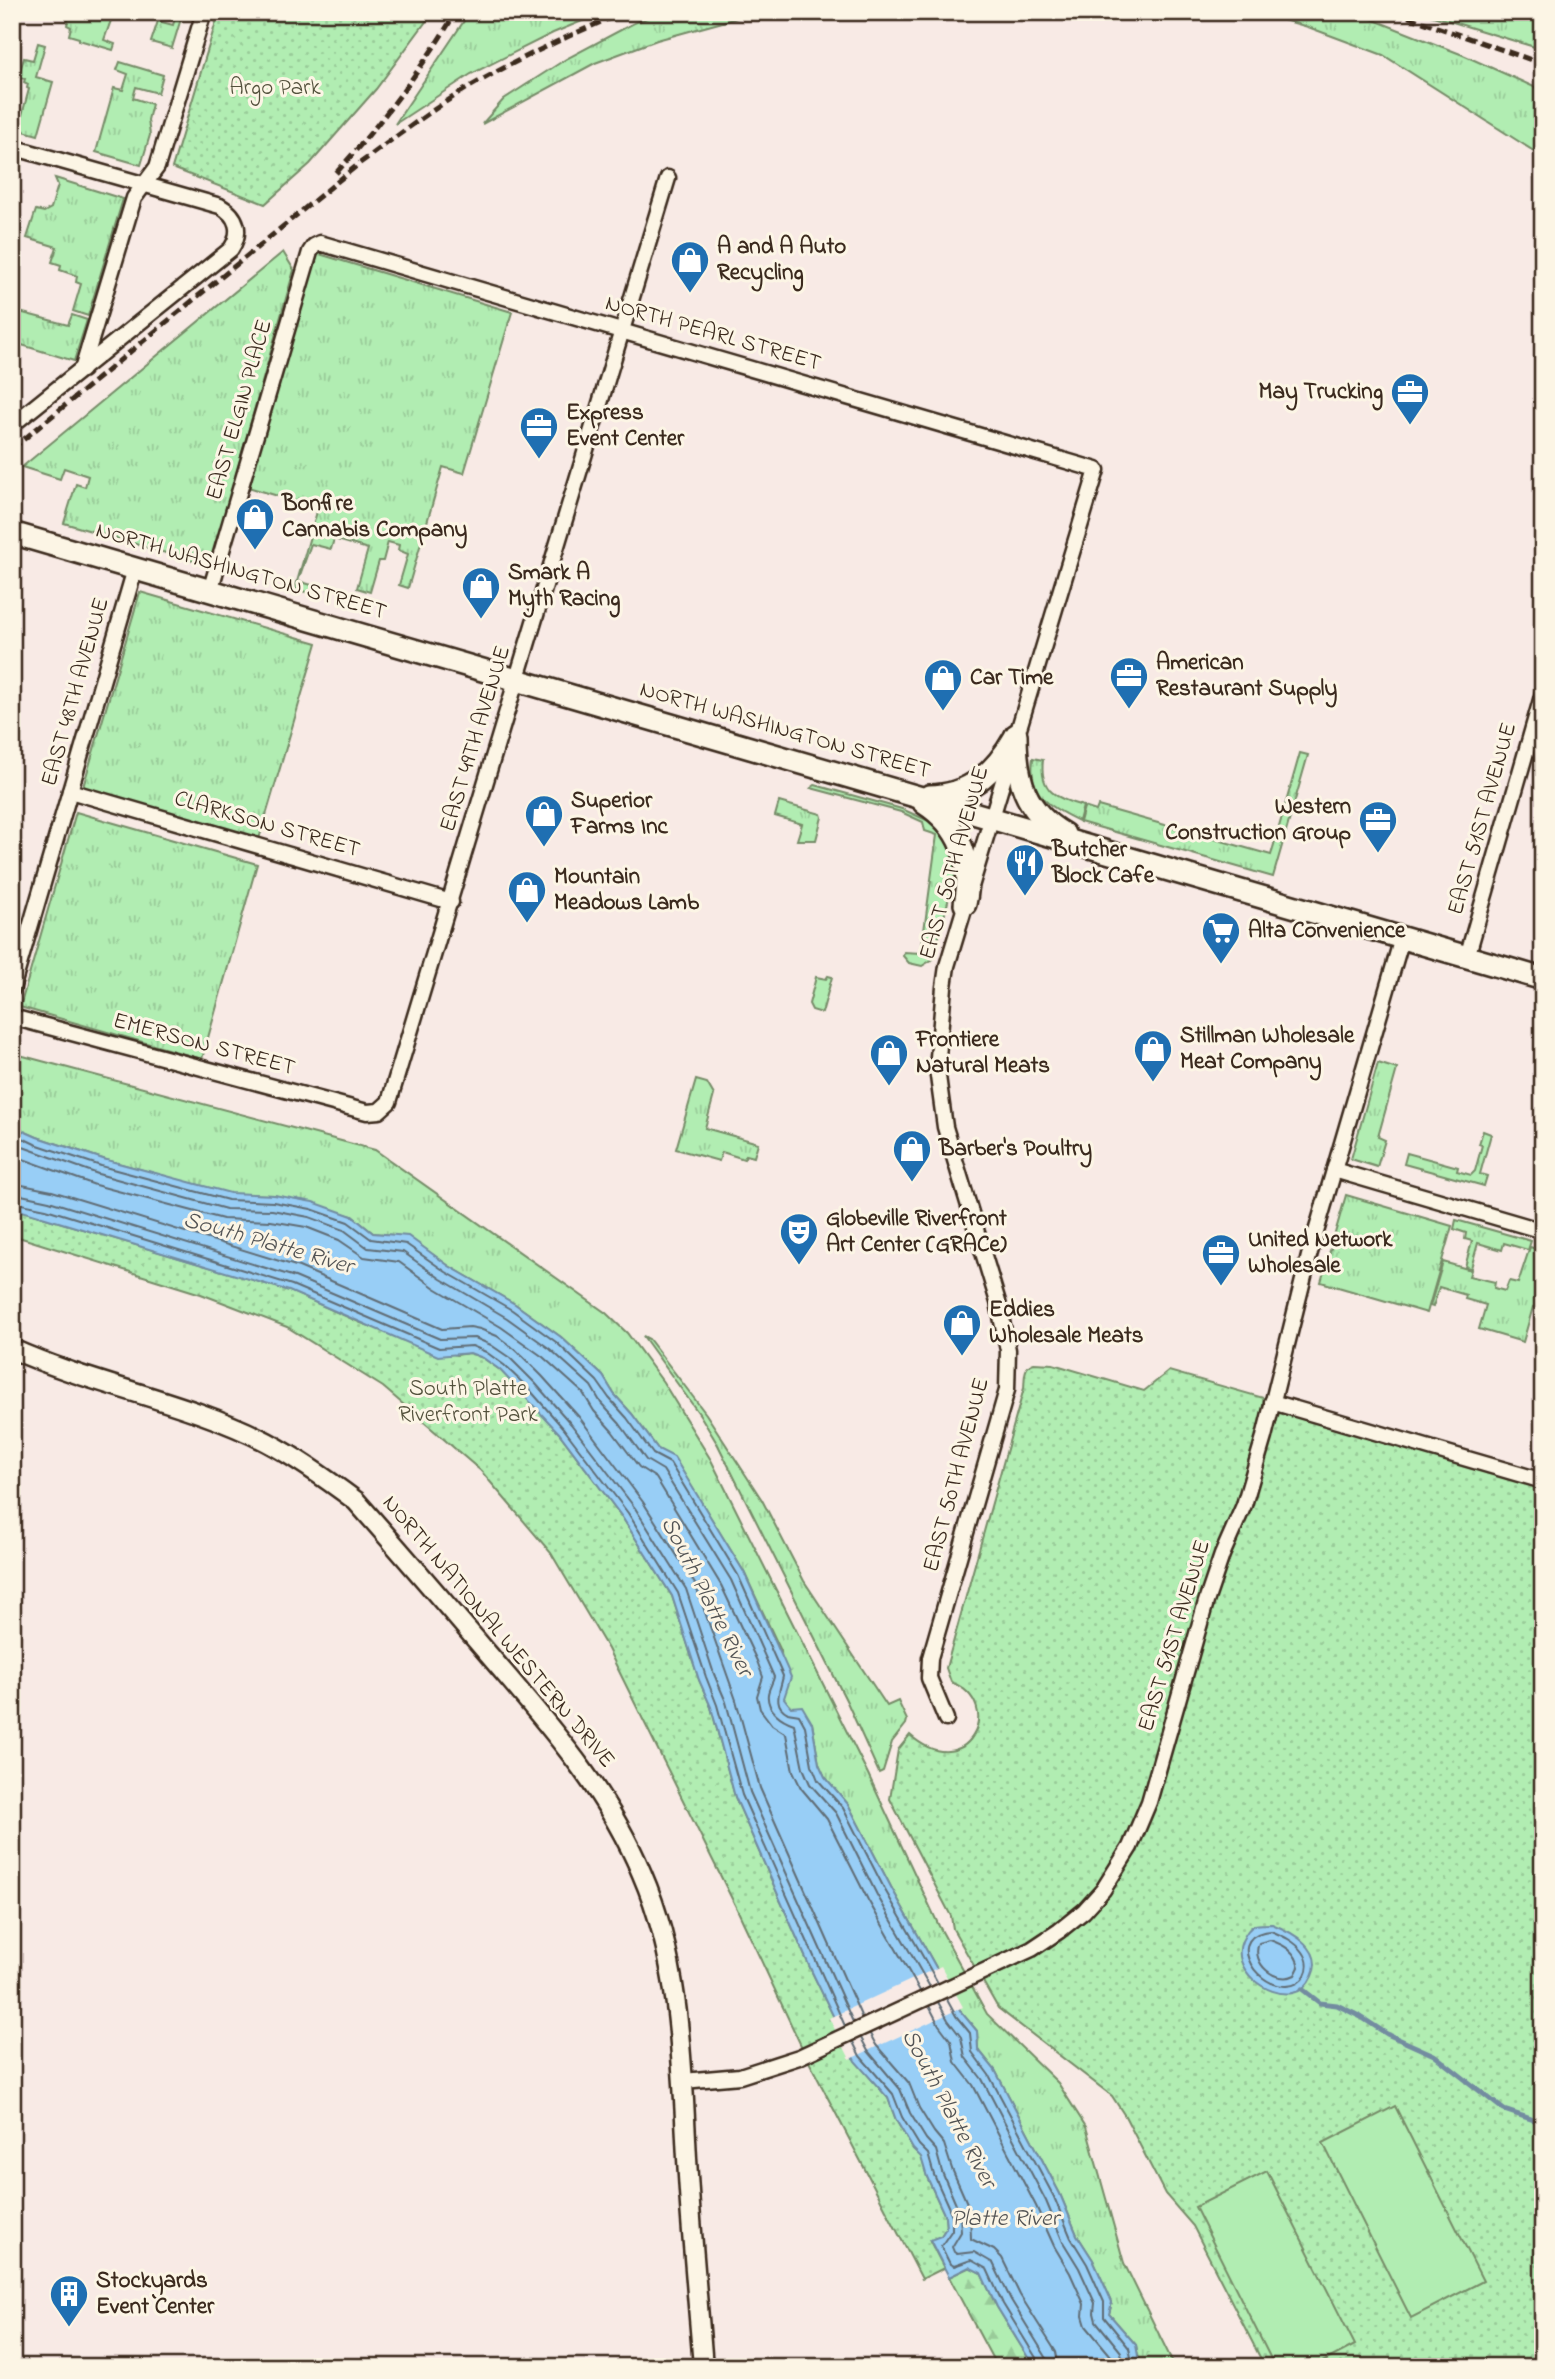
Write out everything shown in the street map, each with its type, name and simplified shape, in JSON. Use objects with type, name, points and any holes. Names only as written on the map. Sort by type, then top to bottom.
[{"type":"main road","name":"NORTH WASHINGTON STREET","points":[[12,533],[1543,979]]},
{"type":"main road","points":[[910,794],[944,795],[975,784],[999,763],[1016,735]]},
{"type":"main road","points":[[1016,735],[1017,771],[1027,797],[1049,824],[1087,846]]},
{"type":"main road","points":[[910,794],[941,815],[959,840],[968,870],[965,904]]},
{"type":"street","points":[[82,370],[134,198],[157,167],[204,12]]},
{"type":"street","points":[[12,147],[220,206],[228,210],[237,224],[235,242],[231,249],[12,425]]},
{"type":"street","name":"EAST 49TH AVENUE","points":[[383,1108],[391,1098],[668,178]]},
{"type":"street","name":"NORTH PEARL STREET","points":[[317,244],[324,243],[1097,470]]},
{"type":"street","name":"EAST ELGIN PLACE","points":[[210,590],[310,252],[317,244]]},
{"type":"street","name":"EAST 50TH AVENUE","points":[[946,1719],[929,1678],[930,1658],[1007,1390],[1008,1350],[998,1302],[944,1127],[937,1069],[947,966],[1097,470]]},
{"type":"street","name":"EAST 48TH AVENUE","points":[[12,989],[135,569]]},
{"type":"street","name":"EAST 51ST AVENUE","points":[[1467,957],[1543,693]]},
{"type":"street","name":"CLARKSON STREET","points":[[70,791],[450,902]]},
{"type":"street","name":"EAST 51ST AVENUE","points":[[683,2081],[740,2076],[799,2057],[1032,1948],[1059,1931],[1103,1890],[1130,1847],[1149,1802],[1206,1602],[1222,1555],[1244,1506],[1309,1256],[1402,938]]},
{"type":"street","name":"EMERSON STREET","points":[[12,1017],[366,1112],[383,1108]]},
{"type":"street","points":[[1334,1170],[1543,1231]]},
{"type":"street","name":"NORTH NATIONAL WESTERN DRIVE","points":[[12,1349],[77,1375],[209,1418],[267,1442],[323,1476],[356,1501],[543,1718],[593,1782],[622,1829],[643,1876],[659,1922],[673,1984],[683,2081],[703,2367]]},
{"type":"street","points":[[1272,1402],[1543,1481]]},
{"type":"green space","points":[[70,12],[114,12],[104,40],[115,44],[113,50],[69,35],[71,27],[67,25]]},
{"type":"green space","points":[[177,12],[183,12],[172,48],[151,42],[158,21],[173,25]]},
{"type":"green space","name":"Argo Park","points":[[219,12],[433,12],[376,89],[310,164],[265,204],[172,168]]},
{"type":"green space","points":[[470,12],[604,12],[553,33],[471,74],[395,124]]},
{"type":"green space","points":[[662,12],[759,12],[657,40],[595,63],[482,124],[504,99],[566,59],[634,23]]},
{"type":"green space","points":[[1255,12],[1354,12],[1463,55],[1543,91],[1543,148],[1540,155],[1383,55],[1308,27]]},
{"type":"green space","points":[[1420,12],[1543,12],[1543,50],[1541,49]]},
{"type":"green space","points":[[38,43],[45,45],[36,77],[53,82],[38,135],[12,128],[12,116],[18,118],[22,115],[29,89],[25,79],[18,77],[24,58],[33,60]]},
{"type":"green space","points":[[120,62],[163,75],[158,93],[136,87],[133,98],[152,104],[148,120],[150,135],[141,165],[96,152],[114,88],[123,90],[128,74],[117,70]]},
{"type":"green space","points":[[55,178],[123,199],[88,316],[73,311],[81,284],[76,282],[77,276],[60,270],[61,265],[52,262],[57,247],[27,238],[36,210],[44,212],[51,208],[58,185]]},
{"type":"green space","points":[[283,252],[294,270],[210,566],[64,523],[76,484],[85,487],[88,476],[64,468],[60,479],[22,467]]},
{"type":"green space","points":[[316,253],[512,312],[464,473],[443,467],[408,588],[399,585],[408,554],[398,550],[399,545],[388,542],[370,592],[357,588],[368,549],[334,539],[331,549],[311,544],[298,581],[315,586],[313,594],[295,589],[318,508],[248,487]]},
{"type":"green space","points":[[12,310],[68,325],[72,315],[87,320],[74,361],[12,342]]},
{"type":"green space","points":[[140,592],[317,643],[259,839],[83,787]]},
{"type":"green space","points":[[1300,753],[1308,755],[1273,877],[1080,822],[1084,807],[1096,811],[1098,806],[1271,855]]},
{"type":"green space","points":[[1033,758],[1043,760],[1044,779],[1052,792],[1083,806],[1079,821],[1050,805],[1037,791],[1032,771]]},
{"type":"green space","points":[[815,785],[902,809],[929,821],[949,840],[957,867],[933,959],[922,966],[909,963],[903,956],[904,952],[921,953],[937,835],[925,831],[923,822],[901,812],[811,788]]},
{"type":"green space","points":[[779,802],[821,814],[816,840],[797,840],[802,824],[775,816]]},
{"type":"green space","points":[[76,812],[257,864],[202,1059],[20,1007]]},
{"type":"green space","points":[[828,976],[832,977],[822,1013],[812,1010],[809,1004],[816,977],[826,979]]},
{"type":"green space","points":[[12,1053],[375,1150],[606,1313],[627,1333],[663,1382],[711,1460],[868,1774],[939,1926],[987,2014],[1058,2083],[1086,2127],[1124,2263],[1175,2367],[1140,2367],[1136,2345],[1109,2314],[1112,2302],[1093,2260],[1077,2235],[1060,2194],[995,2070],[978,2049],[977,2031],[961,2012],[848,1804],[825,1777],[819,1764],[812,1723],[783,1698],[781,1651],[744,1572],[674,1458],[658,1449],[603,1376],[561,1337],[515,1304],[449,1266],[408,1237],[373,1233],[352,1216],[274,1195],[230,1194],[103,1159],[12,1126]]},
{"type":"green space","points":[[1378,1063],[1397,1069],[1378,1137],[1385,1140],[1377,1167],[1351,1159]]},
{"type":"green space","points":[[696,1080],[707,1083],[714,1095],[705,1128],[758,1143],[754,1157],[746,1155],[744,1159],[722,1152],[719,1161],[676,1149]]},
{"type":"green space","points":[[1483,1131],[1491,1134],[1480,1174],[1487,1176],[1484,1186],[1404,1164],[1407,1153],[1458,1167],[1457,1171],[1471,1175],[1475,1171]]},
{"type":"green space","points":[[1346,1195],[1452,1226],[1427,1313],[1321,1282]]},
{"type":"green space","name":"South Platte Riverfront Park","points":[[12,1208],[290,1291],[361,1323],[456,1355],[470,1353],[483,1358],[500,1370],[559,1433],[622,1517],[672,1596],[699,1680],[711,1707],[735,1797],[812,1972],[855,2060],[888,2098],[896,2120],[913,2149],[921,2156],[927,2177],[945,2216],[946,2228],[941,2236],[930,2241],[944,2268],[922,2279],[804,2052],[737,1909],[608,1649],[551,1553],[481,1471],[383,1387],[287,1327],[201,1294],[12,1235]]},
{"type":"green space","points":[[1456,1220],[1531,1241],[1528,1250],[1504,1243],[1502,1250],[1478,1243],[1471,1268],[1465,1267],[1472,1241],[1465,1239],[1466,1233],[1454,1229]]},
{"type":"green space","points":[[1530,1247],[1543,1251],[1543,1309],[1533,1307],[1523,1342],[1479,1329],[1486,1305],[1465,1299],[1466,1295],[1439,1287],[1433,1307],[1430,1306],[1443,1262],[1471,1270],[1469,1276],[1495,1282],[1494,1288],[1505,1291],[1509,1281],[1518,1283]]},
{"type":"green space","points":[[643,1336],[649,1339],[706,1414],[762,1500],[804,1581],[887,1706],[898,1701],[907,1720],[892,1742],[883,1771],[879,1773],[847,1702],[718,1445],[700,1415]]},
{"type":"green space","points":[[1034,1363],[1053,1364],[1144,1391],[1169,1371],[1543,1478],[1543,2367],[1265,2367],[1193,2226],[1165,2194],[1112,2096],[998,2008],[953,1929],[951,1916],[890,1799],[898,1750],[910,1735],[930,1748],[948,1751],[963,1746],[973,1736],[978,1722],[977,1707],[968,1693],[951,1682],[946,1668],[1024,1388],[1025,1373]]},
{"type":"green space","points":[[1395,2106],[1483,2281],[1411,2318],[1323,2143]]},
{"type":"green space","points":[[1267,2171],[1355,2345],[1313,2367],[1275,2367],[1195,2207]]},
{"type":"green space","points":[[970,2267],[981,2273],[997,2307],[1034,2367],[997,2367],[949,2277]]},
{"type":"water","name":"Platte River","points":[[12,1126],[103,1159],[230,1193],[274,1195],[313,1202],[352,1216],[373,1233],[408,1236],[449,1266],[515,1304],[561,1337],[603,1376],[658,1449],[674,1457],[744,1572],[791,1677],[784,1698],[791,1707],[802,1706],[812,1723],[819,1764],[825,1777],[848,1804],[961,2012],[977,2031],[978,2049],[995,2070],[1060,2194],[1077,2235],[1093,2260],[1112,2302],[1109,2314],[1136,2345],[1140,2367],[1034,2367],[997,2307],[981,2273],[969,2267],[949,2277],[930,2240],[941,2236],[946,2228],[945,2216],[921,2157],[913,2149],[896,2120],[888,2098],[855,2061],[812,1972],[735,1797],[711,1707],[699,1680],[672,1596],[622,1517],[559,1433],[500,1370],[483,1358],[470,1353],[438,1356],[289,1291],[12,1208]]},
{"type":"water","points":[[1272,1924],[1297,1937],[1314,1958],[1315,1966],[1310,1979],[1305,1987],[1297,1992],[1283,1993],[1262,1986],[1246,1971],[1241,1962],[1242,1941],[1249,1930],[1255,1925]]},
{"type":"pier","points":[[941,1966],[963,2007],[850,2059],[829,2018]]},
{"type":"waterway","points":[[1302,1989],[1320,2003],[1337,2005],[1387,2034],[1434,2055],[1504,2110],[1543,2123]]},
{"type":"railway","points":[[336,173],[400,96],[456,12]]},
{"type":"railway","points":[[12,449],[360,163],[410,127],[461,92],[501,70],[562,39],[625,12]]},
{"type":"railway","points":[[1394,12],[1543,64]]},
{"type":"place","name":"A and A Auto Recycling","points":[[690,294]]},
{"type":"place","name":"May Trucking","points":[[1410,426]]},
{"type":"place","name":"Express Event Center","points":[[539,460]]},
{"type":"place","name":"Bonfire Cannabis Company","points":[[255,551]]},
{"type":"place","name":"Smark A Myth Racing","points":[[481,620]]},
{"type":"place","name":"American Restaurant Supply","points":[[1129,710]]},
{"type":"place","name":"Car Time","points":[[943,712]]},
{"type":"place","name":"Superior Farms Inc","points":[[544,848]]},
{"type":"place","name":"Western Construction Group","points":[[1378,854]]},
{"type":"place","name":"Butcher Block Cafe","points":[[1025,897]]},
{"type":"place","name":"Mountain Meadows Lamb","points":[[527,924]]},
{"type":"place","name":"Alta Convenience","points":[[1221,965]]},
{"type":"place","name":"Stillman Wholesale Meat Company","points":[[1153,1083]]},
{"type":"place","name":"Frontiere Natural Meats","points":[[889,1087]]},
{"type":"place","name":"Barber's Poultry","points":[[912,1183]]},
{"type":"place","name":"Globeville Riverfront Art Center (GRACe)","points":[[799,1266]]},
{"type":"place","name":"United Network Wholesale","points":[[1221,1287]]},
{"type":"place","name":"Eddies Wholesale Meats","points":[[962,1357]]},
{"type":"place","name":"Stockyards Event Center","points":[[69,2328]]},
{"type":"water label","name":"South Platte River","points":[[268,1244]]},
{"type":"water label","name":"South Platte River","points":[[706,1597]]},
{"type":"water label","name":"South Platte River","points":[[948,2109]]}]
